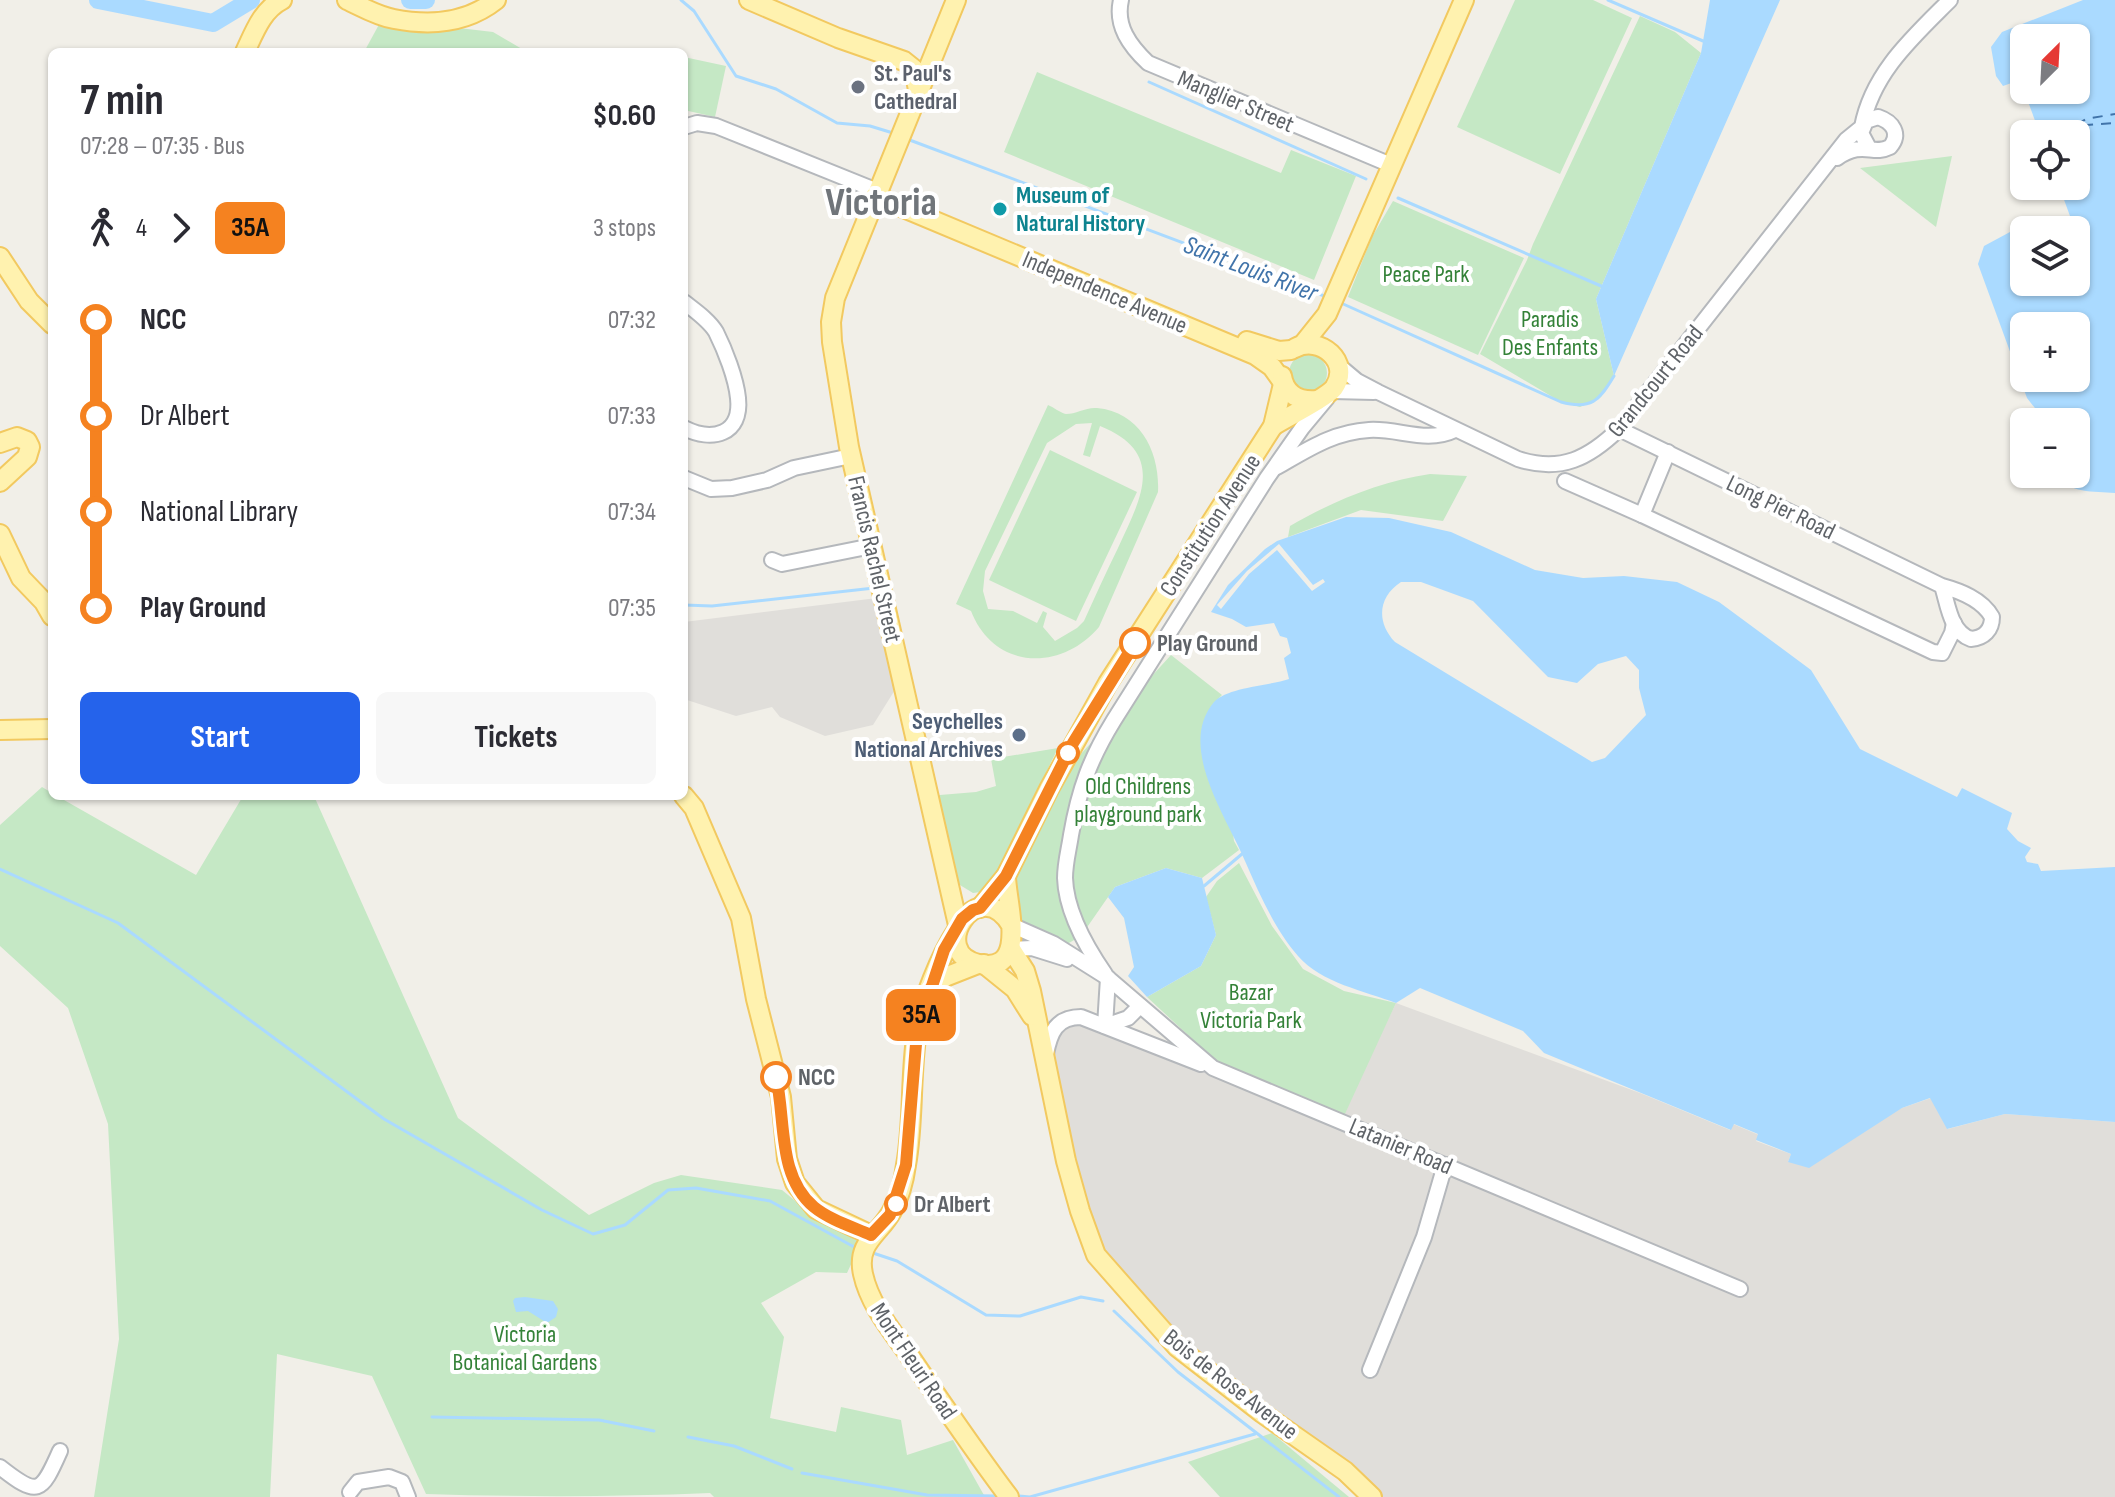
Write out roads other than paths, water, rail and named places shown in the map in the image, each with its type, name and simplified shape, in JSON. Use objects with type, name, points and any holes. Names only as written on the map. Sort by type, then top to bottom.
[{"type":"main road","points":[[247,48],[261,19],[282,0]]},
{"type":"main road","points":[[347,0],[395,20],[436,21],[467,18],[496,0]]},
{"type":"main road","name":"Francis Rachel Street","points":[[956,0],[875,190],[835,298],[831,322],[834,361],[851,456],[957,928]]},
{"type":"main road","points":[[1331,304],[1338,378],[1327,394],[1298,398],[1283,382],[1281,370],[1284,359],[1331,304],[1464,0]]},
{"type":"main road","points":[[758,2],[838,38],[904,61],[914,69],[918,91]]},
{"type":"main road","points":[[904,61],[927,56],[936,45]]},
{"type":"main road","name":"Independence Avenue","points":[[875,190],[1258,346],[1279,351],[1297,347]]},
{"type":"main road","name":"Independence Avenue","points":[[875,190],[1255,355],[1272,367],[1283,382]]},
{"type":"main road","points":[[0,257],[29,301],[48,320]]},
{"type":"main road","points":[[1297,347],[1314,343],[1335,359]]},
{"type":"main road","name":"Constitution Avenue","points":[[980,908],[1006,876],[1049,789],[1108,683],[1273,426],[1283,382]]},
{"type":"main road","name":"Constitution Avenue","points":[[1273,426],[1327,394]]},
{"type":"main road","points":[[0,443],[17,437],[27,441],[30,447],[27,457],[0,482]]},
{"type":"main road","points":[[0,534],[21,578],[48,609]]},
{"type":"main road","points":[[0,730],[48,729]]},
{"type":"main road","points":[[687,800],[694,808],[741,918],[756,999],[781,1097],[787,1159],[795,1183],[816,1209],[871,1235]]},
{"type":"main road","points":[[932,986],[945,977],[1000,960],[1011,949],[1006,876]]},
{"type":"main road","points":[[981,964],[970,960],[959,947],[957,928],[967,914],[980,908],[999,911],[1011,925]]},
{"type":"main road","name":"Mont Fleuri Road","points":[[957,928],[944,950],[927,994],[917,1032],[906,1165],[890,1215],[871,1235],[863,1252],[862,1270],[868,1292],[1009,1497]]},
{"type":"main road","name":"Bois de Rose Avenue","points":[[1011,949],[1025,971],[1066,1161],[1096,1255],[1177,1347],[1262,1413],[1345,1471],[1372,1497]]},
{"type":"main road","name":"Bois de Rose Avenue","points":[[981,964],[1015,989],[1039,1029]]},
{"type":"street","name":"Manglier Street","points":[[1121,0],[1119,8],[1123,31],[1148,63],[1391,165]]},
{"type":"street","points":[[1869,148],[1863,139],[1862,127],[1866,107],[1884,73],[1946,3]]},
{"type":"street","points":[[1830,163],[1846,152],[1869,148],[1885,150],[1894,142],[1894,129],[1883,119],[1879,107],[1884,73]]},
{"type":"street","points":[[1862,127],[1871,118],[1883,119]]},
{"type":"street","points":[[688,126],[697,123],[735,134],[875,190]]},
{"type":"street","name":"Grandcourt Road","points":[[1335,359],[1357,381],[1509,456],[1542,464],[1581,458],[1597,450],[1619,429],[1852,133],[1862,127]]},
{"type":"street","points":[[688,306],[714,329],[738,396],[738,413],[724,433],[699,435],[688,430]]},
{"type":"street","points":[[1105,1026],[1108,978],[1082,933],[1065,880],[1076,807],[1093,755],[1273,469],[1327,394],[1378,392]]},
{"type":"street","points":[[1273,469],[1336,435],[1374,429],[1436,437],[1455,430]]},
{"type":"street","name":"Long Pier Road","points":[[1619,429],[1978,602],[1992,617],[1990,628],[1977,639],[1965,638],[1954,623]]},
{"type":"street","points":[[1642,515],[1668,452]]},
{"type":"street","points":[[688,480],[711,489],[732,488],[767,480],[794,468],[851,456]]},
{"type":"street","points":[[1565,481],[1933,652],[1942,653],[1954,623],[1942,586]]},
{"type":"street","points":[[772,560],[782,564],[872,546]]},
{"type":"street","name":"Latanier Road","points":[[1011,925],[1054,944],[1108,978],[1213,1068],[1740,1289]]},
{"type":"street","name":"Latanier Road","points":[[1011,949],[1032,948],[1086,966]]},
{"type":"street","points":[[1105,1026],[1128,1018],[1140,1006]]},
{"type":"street","points":[[1045,1055],[1051,1033],[1066,1019],[1081,1017],[1213,1068]]},
{"type":"street","points":[[1370,1370],[1424,1237],[1445,1165]]},
{"type":"street","points":[[0,1467],[22,1486],[36,1489],[46,1483],[60,1451]]},
{"type":"street","points":[[350,1492],[358,1482],[373,1477],[389,1477],[402,1482],[408,1497]]},
{"type":"water","points":[[1710,0],[1780,0],[1614,376],[1596,299],[1701,53]]},
{"type":"water","points":[[2083,0],[2115,0],[2115,493],[2074,488],[2090,488],[2090,408],[2035,408],[2025,392],[2090,392],[2090,312],[2010,312],[2010,352],[1978,264],[1984,246],[2010,232],[2010,296],[2090,296],[2090,216],[2070,216],[2064,200],[2090,200],[2090,120],[2035,120],[2029,104],[2090,104],[2090,24],[2022,24]]},
{"type":"water","points":[[2010,29],[2010,84],[2003,86],[1996,76],[1991,47],[2002,32]]},
{"type":"water","points":[[1346,517],[1389,518],[1451,532],[1535,570],[1583,578],[1624,576],[1677,582],[1719,602],[1811,670],[1860,749],[1957,797],[1962,788],[2012,813],[2007,829],[2018,841],[2031,848],[2025,857],[2027,862],[2038,864],[2041,871],[2115,867],[2115,1122],[2005,1114],[1947,1129],[1930,1098],[1902,1108],[1809,1168],[1788,1162],[1791,1154],[1756,1140],[1758,1134],[1734,1124],[1731,1130],[1544,1053],[1523,1031],[1420,988],[1396,1003],[1319,973],[1298,956],[1268,911],[1209,783],[1200,740],[1204,720],[1220,697],[1289,679],[1284,658],[1291,653],[1287,638],[1280,636],[1274,623],[1246,627],[1211,612],[1228,585],[1277,541]],"holes":[[[1401,582],[1421,582],[1473,601],[1548,677],[1577,683],[1598,664],[1626,656],[1639,670],[1639,688],[1646,715],[1605,758],[1592,762],[1395,642],[1382,618],[1384,602]]]},
{"type":"water","points":[[1166,868],[1202,878],[1216,935],[1201,966],[1147,997],[1128,976],[1134,967],[1124,918],[1108,897],[1115,887]]},
{"type":"water","points":[[525,1297],[553,1301],[558,1309],[556,1317],[547,1323],[528,1311],[516,1312],[513,1301]]},
{"type":"waterway","name":"Saint Louis River","points":[[98,0],[213,23],[251,0]]},
{"type":"waterway","name":"Saint Louis River","points":[[410,0],[426,0]]},
{"type":"waterway","name":"Saint Louis River","points":[[681,0],[694,11],[736,76],[776,89],[837,123],[870,126],[893,133]]},
{"type":"waterway","points":[[1608,0],[1703,41]]},
{"type":"waterway","points":[[1149,82],[1366,179]]},
{"type":"waterway","name":"Saint Louis River","points":[[907,139],[1327,297]]},
{"type":"waterway","points":[[1398,198],[1601,286]]},
{"type":"waterway","name":"Saint Louis River","points":[[1341,303],[1561,402],[1587,404],[1604,392],[1614,376]]},
{"type":"waterway","points":[[688,605],[712,606],[874,588]]},
{"type":"waterway","points":[[1204,886],[1242,854]]},
{"type":"waterway","points":[[0,869],[118,923],[384,1119],[542,1210],[593,1234],[625,1225],[668,1190],[696,1188],[770,1201],[856,1248]]},
{"type":"waterway","points":[[873,1253],[897,1261],[986,1315],[1020,1316],[1081,1297],[1103,1301]]},
{"type":"waterway","points":[[1114,1311],[1178,1372],[1339,1497]]},
{"type":"waterway","points":[[432,1417],[599,1420],[654,1431]]},
{"type":"waterway","points":[[1019,1496],[1030,1497],[1255,1434]]},
{"type":"waterway","points":[[688,1437],[734,1446],[792,1469]]},
{"type":"waterway","points":[[802,1473],[927,1495],[998,1496]]},
{"type":"place","name":"St. Paul's Cathedral","points":[[858,87]]},
{"type":"place","name":"Museum of Natural History","points":[[1000,209]]},
{"type":"place","name":"Play Ground","points":[[1135,643]]},
{"type":"place","name":"Seychelles National Archives","points":[[1019,735]]},
{"type":"place","name":"NCC","points":[[776,1077]]},
{"type":"place","name":"Dr Albert","points":[[896,1204]]},
{"type":"district","name":"Victoria","points":[[881,201]]},
{"type":"park label","name":"Peace Park","points":[[1426,274]]},
{"type":"park label","name":"Paradis Des Enfants","points":[[1550,333]]},
{"type":"park label","name":"Old Childrens playground park","points":[[1138,800]]},
{"type":"park label","name":"Bazar Victoria Park","points":[[1251,1006]]},
{"type":"park label","name":"Victoria Botanical Gardens","points":[[525,1348]]}]
